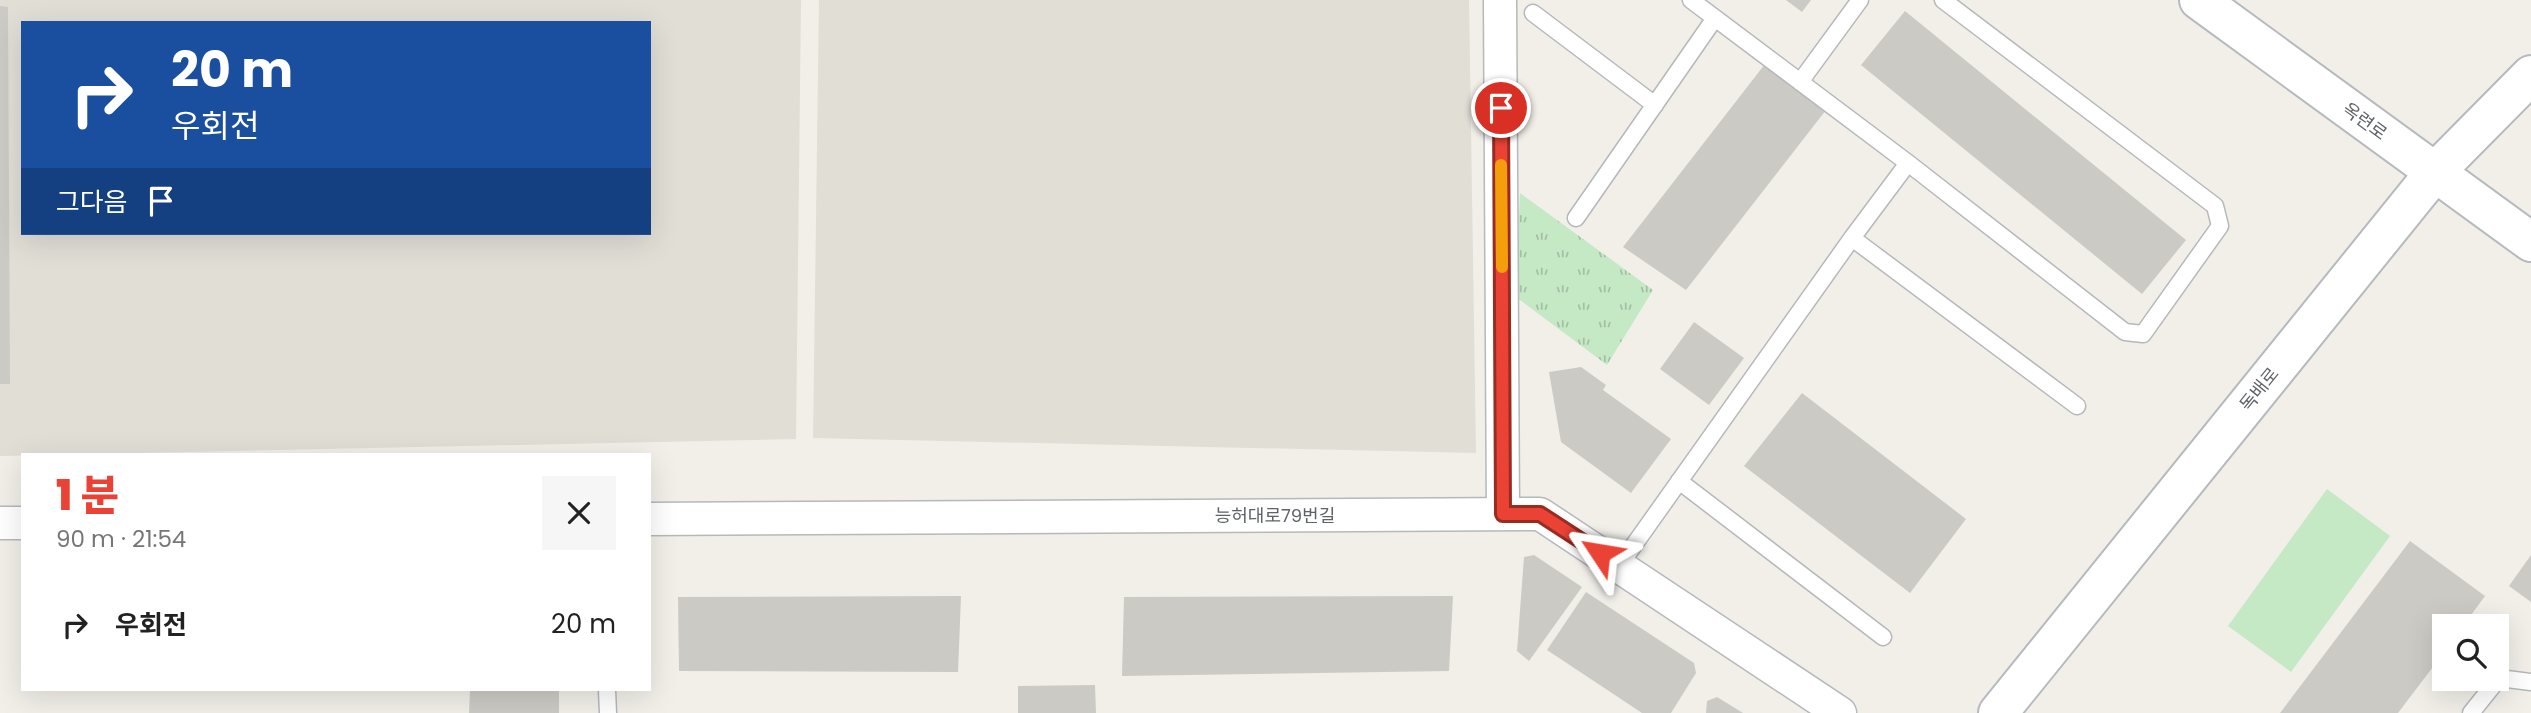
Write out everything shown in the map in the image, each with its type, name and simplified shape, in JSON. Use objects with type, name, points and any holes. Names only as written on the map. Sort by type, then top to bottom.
[{"type":"main road","name":"옥련로","points":[[2199,0],[2531,242]]},
{"type":"main road","name":"독배로","points":[[1998,713],[2435,172],[2531,75]]},
{"type":"street","points":[[1500,0],[1503,514]]},
{"type":"street","name":"능허대로79번길","points":[[651,519],[1540,514],[1840,713]]},
{"type":"street","points":[[0,523],[21,523]]},
{"type":"lane","points":[[1691,0],[1908,163],[2125,332],[2143,334],[2220,226],[2215,206],[1943,0]]},
{"type":"lane","points":[[1800,82],[1860,0]]},
{"type":"lane","points":[[1533,13],[1655,104]]},
{"type":"lane","points":[[1576,218],[1715,18]]},
{"type":"lane","points":[[1619,566],[1852,237],[1908,163]]},
{"type":"lane","points":[[1852,237],[2077,406]]},
{"type":"lane","points":[[1679,481],[1883,637]]},
{"type":"lane","points":[[2471,713],[2499,678],[2531,682]]},
{"type":"lane","points":[[607,691],[608,713]]},
{"type":"shaded area","points":[[0,0],[801,0],[796,439],[140,453],[21,453],[21,456],[0,456]]},
{"type":"shaded area","points":[[819,0],[1469,0],[1476,453],[813,438]]},
{"type":"green space","points":[[1520,193],[1653,290],[1607,365],[1516,297]]},
{"type":"green space","points":[[2327,489],[2390,536],[2291,672],[2228,626]]},
{"type":"building","points":[[1786,0],[1811,0],[1802,12]]},
{"type":"building","points":[[0,6],[8,7],[10,384],[0,384]]},
{"type":"building","points":[[1905,11],[2186,240],[2142,294],[1861,65]]},
{"type":"building","points":[[1765,64],[1826,110],[1686,290],[1623,247]]},
{"type":"building","points":[[1694,322],[1744,358],[1709,405],[1660,369]]},
{"type":"building","points":[[1581,367],[1606,385],[1603,390],[1671,439],[1631,493],[1561,442],[1549,372]]},
{"type":"building","points":[[1802,393],[1966,519],[1910,593],[1744,466]]},
{"type":"building","points":[[2410,541],[2485,596],[2472,614],[2432,614],[2432,668],[2398,713],[2280,713]]},
{"type":"building","points":[[1534,555],[1582,587],[1529,661],[1517,651],[1524,557]]},
{"type":"building","points":[[2531,555],[2531,602],[2509,586]]},
{"type":"building","points":[[1586,592],[1694,663],[1696,673],[1671,713],[1642,713],[1547,650]]},
{"type":"building","points":[[961,596],[958,672],[679,671],[678,597]]},
{"type":"building","points":[[1453,596],[1449,671],[1122,676],[1124,597]]},
{"type":"building","points":[[1095,685],[1096,713],[1018,713],[1018,686]]},
{"type":"building","points":[[470,691],[559,691],[559,713],[469,713]]},
{"type":"building","points":[[1717,697],[1743,713],[1706,713],[1707,701]]},
{"type":"slow traffic","points":[[1501,165],[1502,267]]},
{"type":"route","points":[[1501,108],[1503,514],[1540,514],[1600,553]]}]
